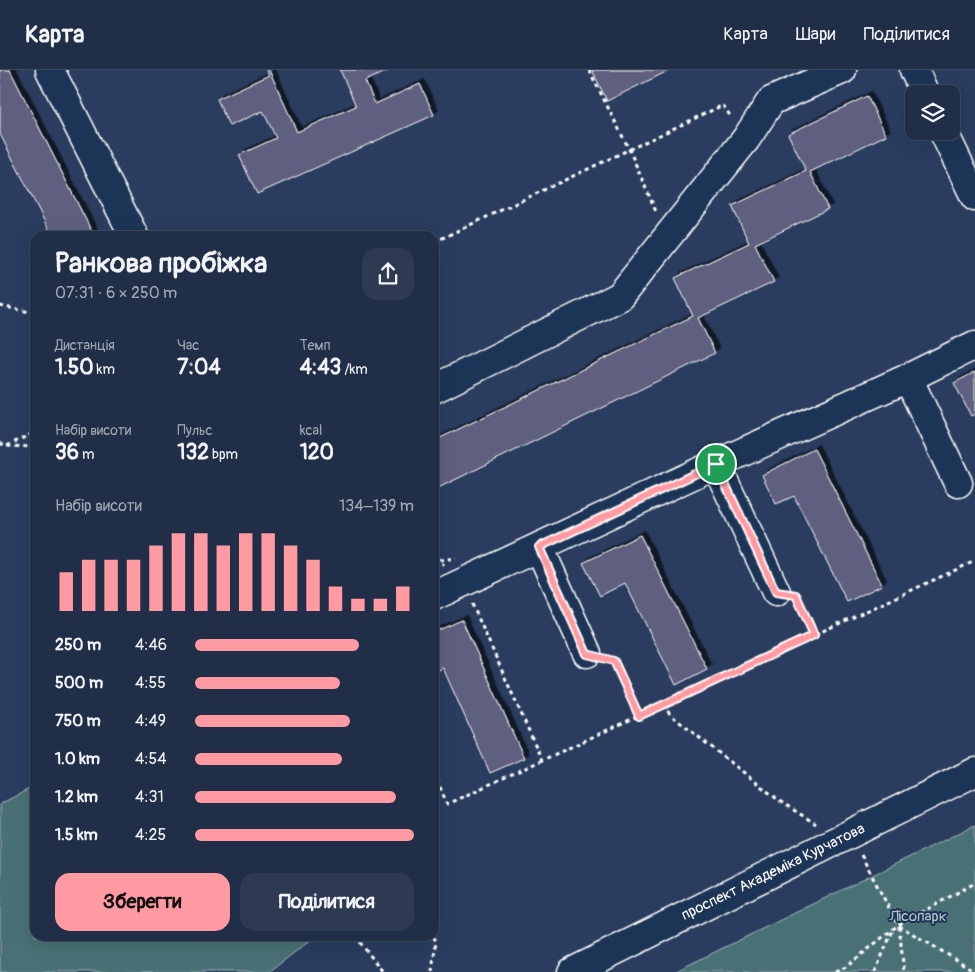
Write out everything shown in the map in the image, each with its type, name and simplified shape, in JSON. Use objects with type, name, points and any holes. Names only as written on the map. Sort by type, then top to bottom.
[{"type":"street","points":[[50,70],[131,231]]},
{"type":"street","points":[[439,386],[620,296],[746,139],[772,101],[842,70]]},
{"type":"street","points":[[914,70],[921,85]]},
{"type":"street","points":[[947,140],[975,197]]},
{"type":"street","points":[[439,594],[716,464],[908,378],[975,345]]},
{"type":"street","points":[[908,378],[958,484]]},
{"type":"street","points":[[716,464],[776,592]]},
{"type":"street","points":[[539,547],[587,654]]},
{"type":"street","name":"проспект Академіка Курчатова","points":[[572,972],[975,772]]},
{"type":"path","points":[[589,70],[629,149],[667,238]]},
{"type":"path","points":[[439,240],[723,105],[746,139]]},
{"type":"path","points":[[0,306],[30,312]]},
{"type":"path","points":[[6,446],[30,434]]},
{"type":"path","points":[[0,443],[6,446],[30,447]]},
{"type":"path","points":[[439,560],[462,583],[542,760]]},
{"type":"path","points":[[439,784],[447,804],[975,561]]},
{"type":"path","points":[[776,592],[796,595],[814,635]]},
{"type":"path","points":[[587,654],[614,661],[639,716]]},
{"type":"path","points":[[662,705],[672,716],[781,802],[820,827],[850,834],[898,925],[904,972]]},
{"type":"path","points":[[835,972],[846,967],[898,925],[975,883]]},
{"type":"path","points":[[898,925],[975,971]]},
{"type":"path","points":[[875,972],[894,929]]},
{"type":"path","points":[[359,941],[383,972]]},
{"type":"path","points":[[432,972],[436,941]]},
{"type":"green space","points":[[30,789],[30,941],[309,941],[269,972],[0,972],[0,804]]},
{"type":"green space","name":"Лісопарк","points":[[975,825],[975,972],[674,972]]},
{"type":"building","points":[[0,70],[10,70],[91,231],[49,231],[0,134]]},
{"type":"building","points":[[266,70],[269,70],[297,132],[356,106],[340,70],[390,70],[365,81],[375,104],[420,84],[434,115],[257,194],[239,155],[276,138],[263,111],[229,126],[217,99],[269,75]]},
{"type":"building","points":[[592,70],[670,70],[607,101]]},
{"type":"building","points":[[867,96],[886,135],[810,172],[828,209],[755,244],[774,282],[698,318],[715,353],[439,488],[439,439],[693,316],[675,278],[749,243],[732,206],[806,171],[788,134]]},
{"type":"building","points":[[975,372],[975,414],[971,416],[954,383]]},
{"type":"building","points":[[814,449],[882,585],[847,602],[794,496],[776,504],[762,475]]},
{"type":"building","points":[[640,535],[707,669],[676,685],[625,583],[600,596],[583,563]]},
{"type":"building","points":[[462,620],[524,758],[490,773],[443,668],[439,670],[439,630]]},
{"type":"route","points":[[716,464],[776,592],[796,595],[814,635],[639,716],[614,661],[587,654],[539,547],[716,464]]}]
